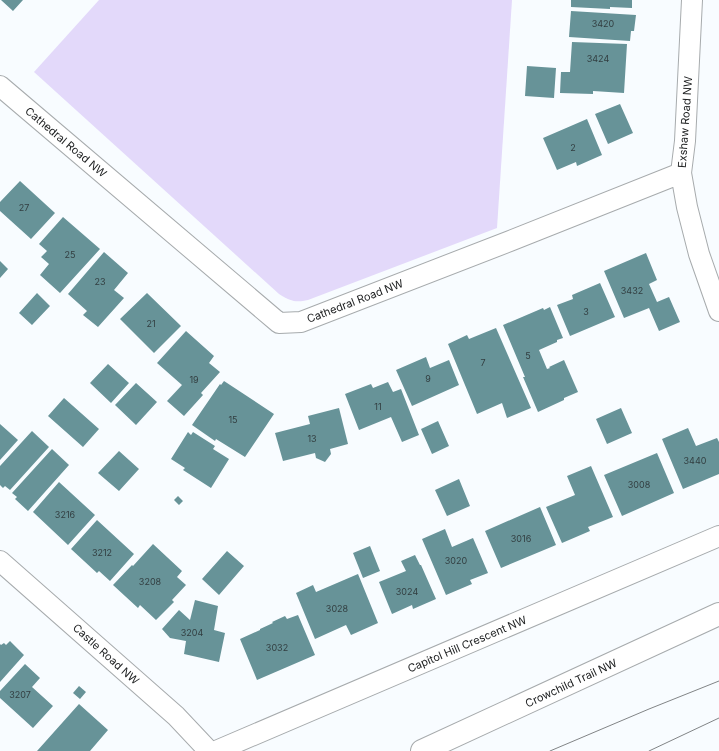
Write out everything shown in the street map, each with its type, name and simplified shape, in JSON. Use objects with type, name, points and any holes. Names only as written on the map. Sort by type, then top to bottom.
[{"type":"highway","name":"Crowchild Trail NW","points":[[422,751],[719,614]]},
{"type":"street","name":"Exshaw Road NW","points":[[692,0],[685,141],[681,173],[687,207],[699,254],[719,312]]},
{"type":"street","name":"Cathedral Road NW","points":[[0,86],[278,323],[302,322],[681,173]]},
{"type":"street","name":"Capitol Hill Crescent NW","points":[[216,751],[719,536]]},
{"type":"street","name":"Castle Road NW","points":[[0,561],[176,716],[209,751]]},
{"type":"shaded area","points":[[99,0],[512,0],[497,228],[308,300],[290,300],[279,294],[34,72]]},
{"type":"building","points":[[1,0],[23,0],[13,11]]},
{"type":"building","points":[[571,0],[632,0],[632,8],[610,7],[610,9],[571,7]]},
{"type":"building","points":[[571,11],[636,15],[634,31],[631,31],[630,41],[569,37]]},
{"type":"building","points":[[572,42],[627,44],[624,93],[593,91],[593,94],[560,93],[561,72],[570,72]]},
{"type":"building","points":[[527,66],[556,68],[554,98],[525,96]]},
{"type":"building","points":[[620,104],[633,133],[608,144],[595,114]]},
{"type":"building","points":[[587,119],[602,155],[577,166],[576,162],[557,170],[543,138]]},
{"type":"building","points":[[20,181],[55,213],[31,239],[0,211],[0,202]]},
{"type":"building","points":[[63,217],[100,249],[60,293],[40,275],[49,264],[41,257],[47,251],[39,244]]},
{"type":"building","points":[[104,252],[128,273],[114,290],[124,298],[98,327],[83,315],[87,311],[68,294]]},
{"type":"building","points":[[646,253],[657,280],[649,284],[657,302],[669,297],[680,322],[659,331],[649,308],[624,318],[604,271]]},
{"type":"building","points":[[0,261],[8,269],[0,278]]},
{"type":"building","points":[[600,283],[615,317],[570,336],[557,305],[573,299],[572,295]]},
{"type":"building","points":[[37,293],[50,306],[32,325],[19,313]]},
{"type":"building","points":[[147,293],[181,326],[154,353],[120,319]]},
{"type":"building","points":[[550,307],[563,338],[539,350],[547,369],[564,360],[578,392],[538,412],[503,325],[543,308],[544,310]]},
{"type":"building","points":[[496,328],[531,408],[507,418],[502,403],[477,414],[448,344],[467,335],[469,339]]},
{"type":"building","points":[[186,331],[214,356],[209,363],[220,372],[201,393],[203,395],[184,416],[167,401],[182,385],[157,363]]},
{"type":"building","points":[[426,357],[430,368],[449,360],[459,385],[412,406],[396,370]]},
{"type":"building","points":[[108,364],[129,383],[111,403],[90,383]]},
{"type":"building","points":[[224,381],[274,414],[245,457],[216,439],[215,441],[192,425],[220,384],[221,385]]},
{"type":"building","points":[[388,382],[393,392],[401,389],[419,435],[402,442],[391,417],[359,430],[345,394],[371,384],[373,388]]},
{"type":"building","points":[[136,383],[157,402],[136,425],[115,405]]},
{"type":"building","points":[[64,398],[99,429],[83,447],[48,416]]},
{"type":"building","points":[[339,408],[348,444],[330,449],[331,454],[325,462],[316,458],[315,453],[283,461],[275,433],[310,424],[308,416]]},
{"type":"building","points":[[621,408],[632,433],[607,444],[596,419]]},
{"type":"building","points":[[438,421],[449,446],[432,454],[421,429]]},
{"type":"building","points":[[0,424],[18,440],[0,460]]},
{"type":"building","points":[[688,428],[696,446],[717,438],[719,442],[719,474],[683,489],[662,439]]},
{"type":"building","points":[[32,431],[49,447],[10,490],[5,486],[3,488],[0,485],[0,466]]},
{"type":"building","points":[[188,432],[191,435],[193,432],[215,446],[213,449],[229,459],[211,488],[183,470],[185,468],[171,459]]},
{"type":"building","points":[[52,449],[69,465],[28,511],[15,499],[17,497],[12,493]]},
{"type":"building","points":[[119,451],[139,469],[119,491],[98,473]]},
{"type":"building","points":[[657,453],[674,493],[622,516],[604,475]]},
{"type":"building","points":[[591,466],[613,517],[588,527],[590,531],[562,543],[546,507],[575,495],[567,476]]},
{"type":"building","points":[[459,479],[470,506],[447,516],[435,490]]},
{"type":"building","points":[[59,482],[95,515],[68,545],[33,512]]},
{"type":"building","points":[[178,496],[183,501],[179,505],[174,500]]},
{"type":"building","points":[[540,507],[556,545],[501,568],[485,531]]},
{"type":"building","points":[[97,520],[134,554],[110,581],[99,571],[97,573],[71,549]]},
{"type":"building","points":[[445,529],[452,547],[473,538],[488,573],[470,580],[472,584],[446,595],[422,539]]},
{"type":"building","points":[[153,544],[182,571],[177,577],[186,585],[172,600],[174,602],[156,620],[140,605],[138,608],[113,585]]},
{"type":"building","points":[[370,546],[380,571],[363,578],[353,553]]},
{"type":"building","points":[[227,551],[244,566],[219,595],[202,579]]},
{"type":"building","points":[[415,555],[436,599],[413,609],[412,605],[392,614],[379,582],[406,571],[401,561]]},
{"type":"building","points":[[358,574],[378,623],[351,635],[346,625],[315,639],[296,593],[313,585],[316,592]]},
{"type":"building","points":[[195,600],[218,606],[214,630],[225,633],[219,662],[184,654],[186,641],[170,638],[162,629],[179,610],[190,620]]},
{"type":"building","points":[[298,615],[315,655],[257,680],[240,639],[285,616],[287,619]]},
{"type":"building","points":[[10,641],[24,655],[0,682],[0,644],[1,645],[4,643],[6,645]]},
{"type":"building","points":[[25,664],[40,678],[32,687],[53,706],[33,728],[0,698],[0,691]]},
{"type":"building","points":[[79,686],[86,692],[80,699],[73,693]]},
{"type":"building","points":[[79,704],[108,730],[90,751],[37,751]]},
{"type":"tram line","points":[[550,751],[719,681]]},
{"type":"tram line","points":[[649,751],[719,718]]}]
